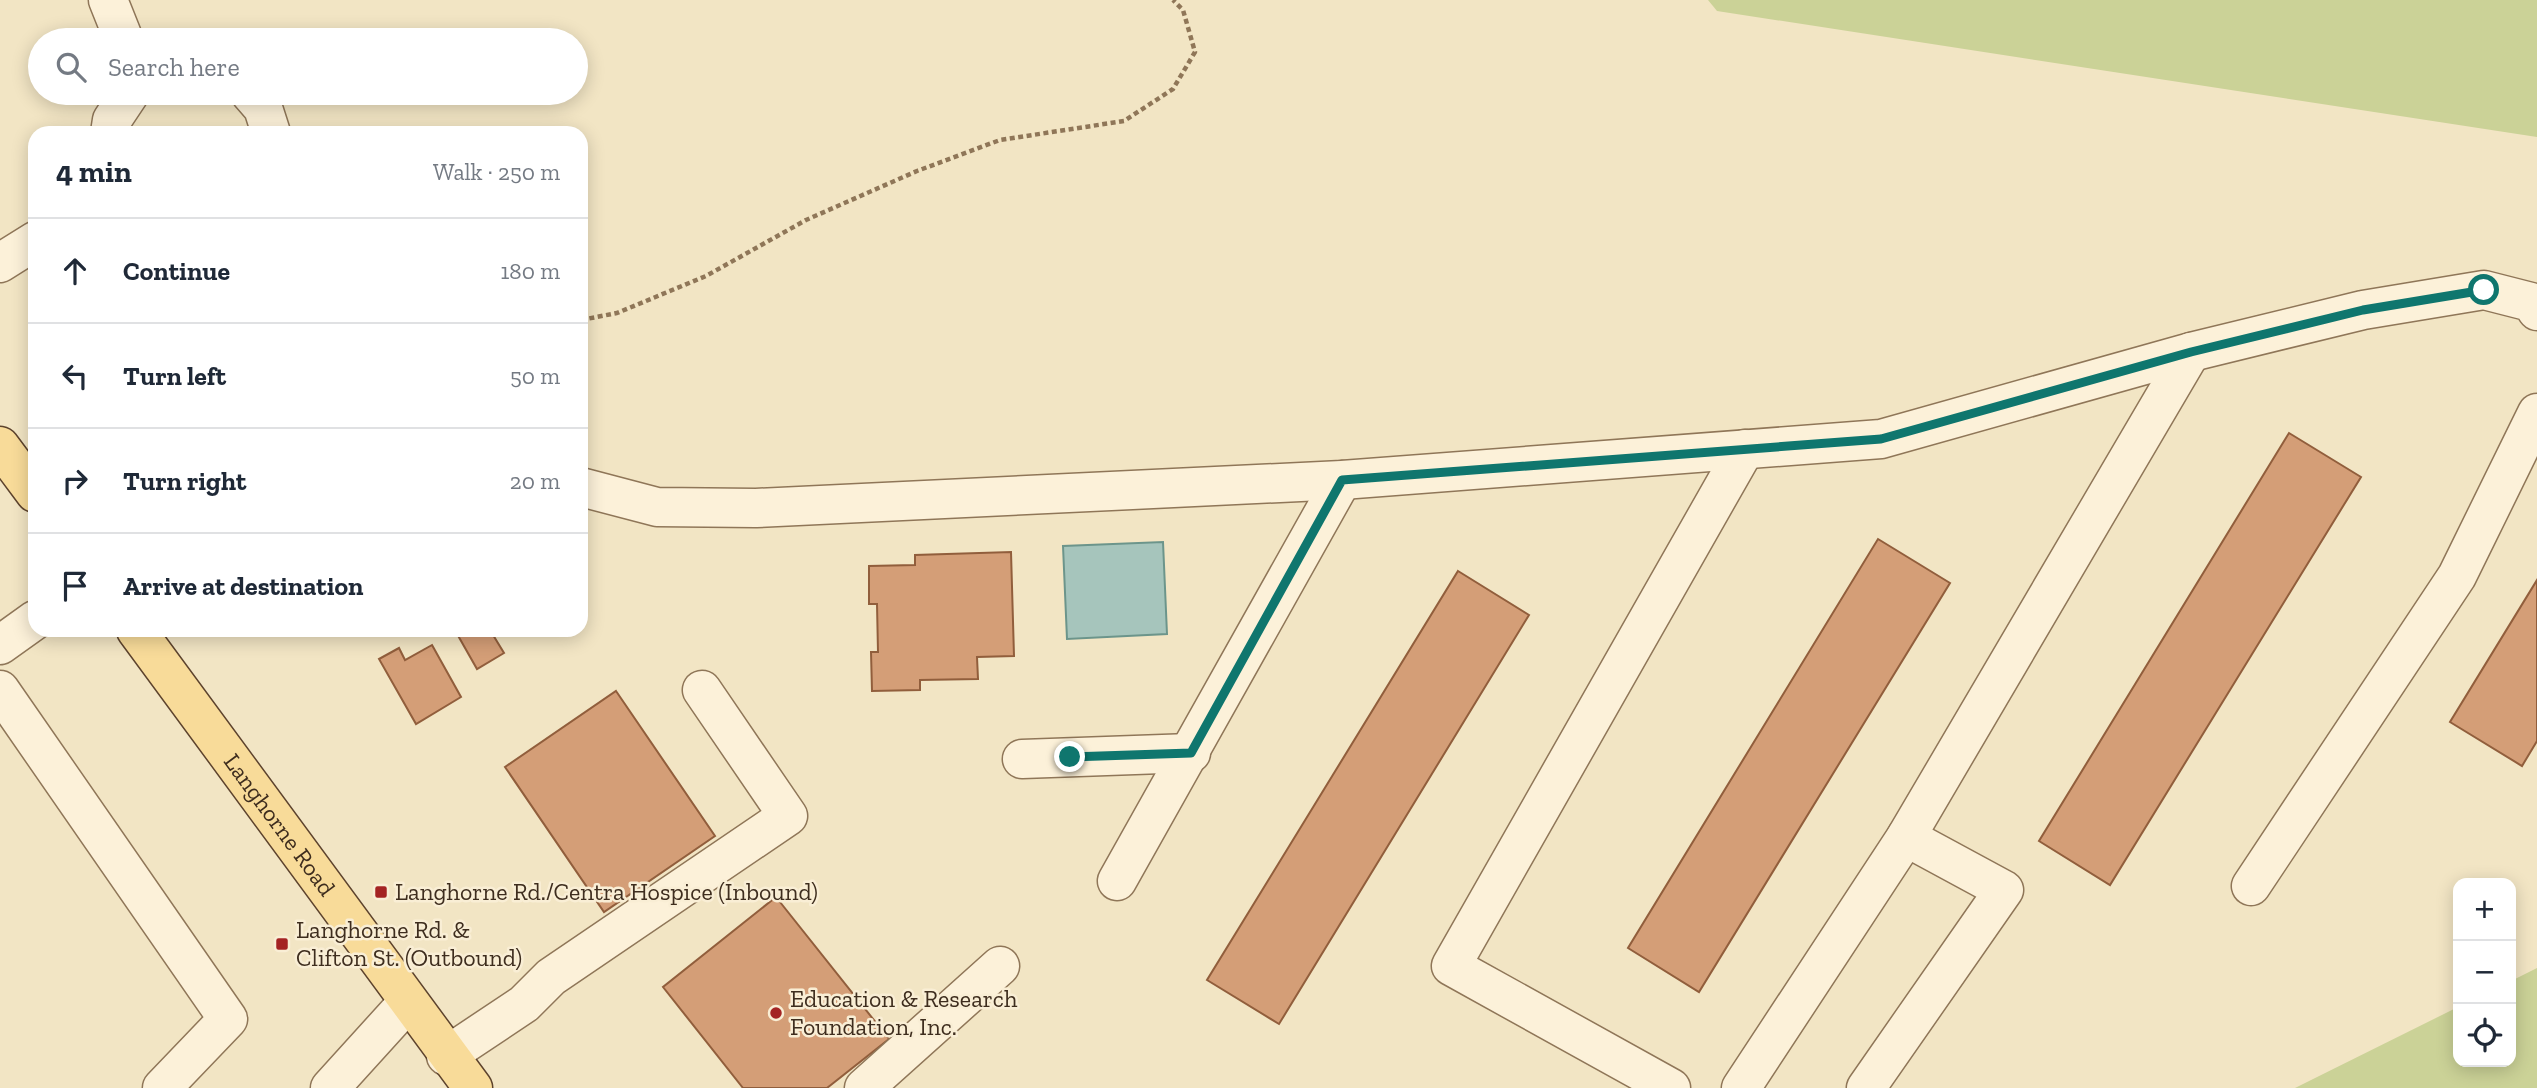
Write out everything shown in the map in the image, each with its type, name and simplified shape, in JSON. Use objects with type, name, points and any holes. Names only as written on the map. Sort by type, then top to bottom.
[{"type":"main road","points":[[0,446],[28,483]]},
{"type":"main road","name":"Langhorne Road","points":[[141,637],[446,1056],[473,1088]]},
{"type":"street","points":[[108,0],[119,28]]},
{"type":"street","points":[[111,126],[122,105]]},
{"type":"street","points":[[260,105],[268,126]]},
{"type":"street","points":[[0,263],[28,245]]},
{"type":"street","points":[[588,489],[657,507],[756,508],[1342,480],[1881,439],[2191,352],[2363,310],[2484,290],[2532,302],[2537,311]]},
{"type":"street","points":[[1741,1088],[1906,837],[2191,352]]},
{"type":"street","points":[[2251,886],[2457,576],[2537,414]]},
{"type":"street","points":[[1671,1088],[1451,966],[1745,449]]},
{"type":"street","points":[[1116,881],[1191,753],[1342,480]]},
{"type":"street","points":[[0,645],[28,625]]},
{"type":"street","points":[[0,690],[228,1019],[162,1088]]},
{"type":"street","points":[[446,1056],[524,1003],[551,977],[788,816],[702,690]]},
{"type":"street","points":[[1022,759],[1191,753]]},
{"type":"street","points":[[1866,1088],[2004,890],[1906,837]]},
{"type":"street","points":[[864,1088],[1000,966]]},
{"type":"street","points":[[330,1088],[408,1002]]},
{"type":"path","points":[[588,319],[617,313],[706,276],[806,220],[917,171],[1000,140],[1124,121],[1173,89],[1195,52],[1183,10],[1173,0]]},
{"type":"green space","points":[[1708,0],[2537,0],[2537,137],[1717,11]]},
{"type":"green space","points":[[2537,968],[2537,1088],[2295,1088],[2453,1009],[2453,1067],[2516,1067],[2516,978]]},
{"type":"water","points":[[1163,542],[1167,634],[1067,639],[1063,546]]},
{"type":"building","points":[[2289,433],[2361,477],[2110,885],[2039,841]]},
{"type":"building","points":[[1878,539],[1950,583],[1699,992],[1628,948]]},
{"type":"building","points":[[1011,552],[1014,656],[977,657],[978,679],[920,680],[920,690],[872,691],[871,652],[878,652],[877,604],[869,604],[869,566],[915,565],[915,555]]},
{"type":"building","points":[[1458,571],[1529,615],[1279,1024],[1207,980]]},
{"type":"building","points":[[2537,580],[2537,741],[2522,766],[2450,722]]},
{"type":"building","points":[[459,637],[494,637],[504,653],[477,669]]},
{"type":"building","points":[[432,645],[461,697],[416,724],[379,659],[399,648],[405,660]]},
{"type":"building","points":[[616,691],[715,836],[604,912],[505,767]]},
{"type":"building","name":"Education & Research Foundation, Inc.","points":[[776,897],[889,1039],[827,1088],[743,1088],[663,987]]},
{"type":"place","name":"Langhorne Rd./Centra Hospice (Inbound)","points":[[381,892]]},
{"type":"place","name":"Langhorne Rd. & Clifton St. (Outbound)","points":[[282,944]]},
{"type":"place","name":"Education & Research Foundation, Inc.","points":[[776,1013]]},
{"type":"route","points":[[1070,757],[1191,753],[1342,480],[1881,439],[2191,352],[2363,310],[2484,290]]}]
